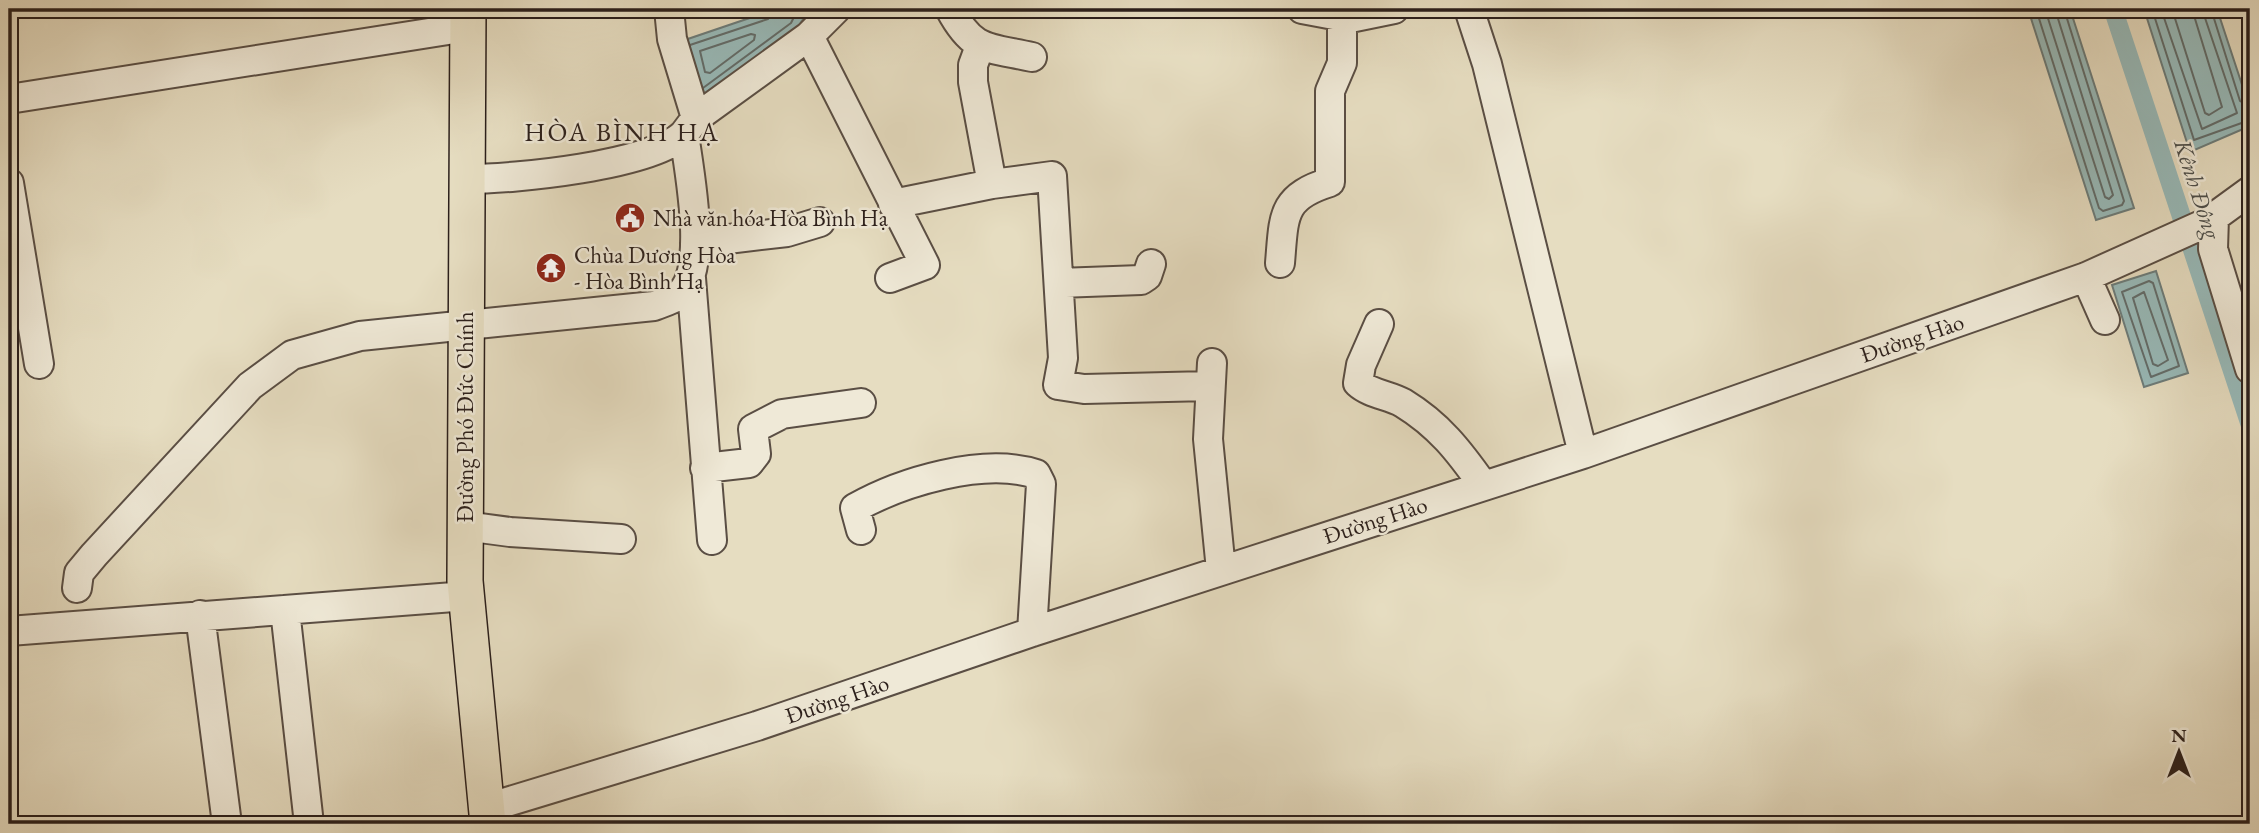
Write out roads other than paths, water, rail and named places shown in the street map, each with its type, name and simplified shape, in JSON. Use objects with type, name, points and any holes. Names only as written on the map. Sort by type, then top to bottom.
[{"type":"main road","name":"Đường Phó Đức Chính","points":[[468,18],[465,526],[467,596],[486,817]]},
{"type":"street","points":[[669,9],[672,39],[690,126],[695,243],[691,278],[712,540]]},
{"type":"street","points":[[950,9],[969,38],[980,46],[1032,57]]},
{"type":"street","points":[[1303,9],[1350,18],[1394,9]]},
{"type":"street","points":[[1469,9],[1487,64],[1583,454]]},
{"type":"street","points":[[467,178],[541,176],[674,144],[690,126],[809,36],[833,10]]},
{"type":"street","points":[[1280,262],[1287,210],[1297,195],[1330,182],[1330,91],[1342,64],[1342,16]]},
{"type":"street","points":[[9,99],[379,38],[468,18]]},
{"type":"street","points":[[809,36],[925,265],[890,278]]},
{"type":"street","points":[[980,46],[974,65],[973,82],[992,184]]},
{"type":"street","points":[[893,204],[992,184],[1052,176],[1063,358],[1058,385],[1084,389],[1210,375],[1211,484],[1220,569]]},
{"type":"street","points":[[9,183],[39,364]]},
{"type":"street","name":"Đường Hào","points":[[486,817],[1220,569],[1583,454],[2086,277],[2210,220],[2250,191]]},
{"type":"street","points":[[2210,220],[2213,249],[2250,369]]},
{"type":"street","points":[[695,243],[787,232],[820,222]]},
{"type":"street","points":[[1059,283],[1141,280],[1147,276],[1152,264]]},
{"type":"street","points":[[2086,277],[2105,320]]},
{"type":"street","points":[[77,588],[79,573],[94,555],[250,386],[275,364],[292,355],[346,338],[654,306],[679,295],[691,278]]},
{"type":"street","points":[[1379,324],[1361,365],[1358,383],[1401,402],[1436,425],[1483,485]]},
{"type":"street","points":[[705,468],[750,463],[757,454],[753,429],[782,414],[861,403]]},
{"type":"street","points":[[861,530],[855,508],[904,485],[988,469],[1023,470],[1036,474],[1041,484],[1032,632]]},
{"type":"street","points":[[465,526],[510,532],[621,538]]},
{"type":"street","points":[[9,631],[467,596]]},
{"type":"street","points":[[285,610],[309,824]]},
{"type":"street","points":[[200,615],[204,667],[227,824]]},
{"type":"water","points":[[776,9],[805,9],[806,15],[797,28],[698,102],[679,42]]},
{"type":"water","points":[[2028,9],[2070,9],[2134,208],[2096,220]]},
{"type":"water","points":[[2144,9],[2217,9],[2250,109],[2250,126],[2190,152]]},
{"type":"water","points":[[2156,271],[2188,373],[2144,387],[2112,285]]},
{"type":"waterway","name":"Kênh Đông","points":[[2113,9],[2250,424]]},
{"type":"place","name":"Nhà văn hóa Hòa Bình Hạ","points":[[630,218]]},
{"type":"place","name":"Chùa Dương Hòa - Hòa Bình Hạ","points":[[551,268]]},
{"type":"district","name":"HÒA BÌNH HẠ","points":[[622,132]]}]
